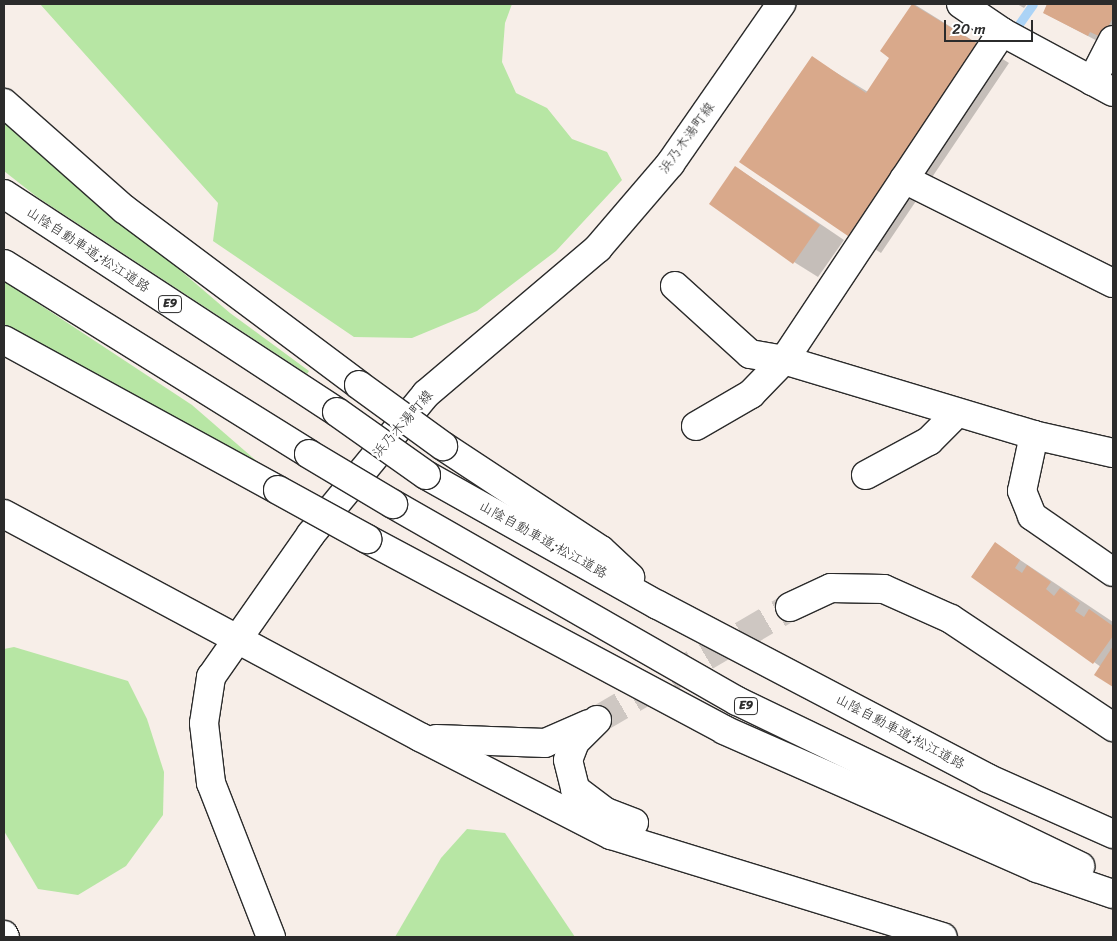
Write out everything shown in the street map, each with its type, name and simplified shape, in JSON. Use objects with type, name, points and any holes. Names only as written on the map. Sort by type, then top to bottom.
[{"type":"main road","name":"浜乃木湯町線","points":[[271,937],[211,783],[207,754],[206,696],[211,677],[311,534],[426,394],[598,248],[670,164],[780,4]]},
{"type":"main road","points":[[961,4],[1002,32],[1103,86],[1113,40]]},
{"type":"main road","points":[[696,426],[751,394],[784,360],[1002,32]]},
{"type":"main road","points":[[4,103],[124,209],[443,446],[601,550],[658,605]]},
{"type":"main road","points":[[904,179],[1113,283]]},
{"type":"main road","name":"山陰自動車道;松江道路","points":[[4,194],[337,412],[426,474],[658,605],[987,778],[1113,834]]},
{"type":"main road","name":"E9","points":[[4,264],[309,454],[737,701],[993,827],[1113,881]]},
{"type":"main road","points":[[675,286],[750,354],[784,360],[956,414],[1034,436],[1113,453]]},
{"type":"main road","points":[[4,340],[724,730],[1037,868],[1113,894]]},
{"type":"main road","points":[[866,475],[929,441],[956,414]]},
{"type":"main road","points":[[1034,436],[1022,492],[1025,504],[1032,516],[1113,572]]},
{"type":"main road","points":[[4,514],[235,641],[611,835],[943,937]]},
{"type":"main road","points":[[790,607],[831,588],[884,589],[951,620],[1113,727]]},
{"type":"main road","points":[[420,737],[544,743],[597,720],[575,742],[568,760],[576,788],[606,812],[679,840],[751,878]]},
{"type":"green space","points":[[40,4],[512,4],[505,23],[502,62],[516,93],[547,108],[572,139],[607,152],[622,180],[556,251],[477,311],[412,338],[354,337],[213,241],[218,203]]},
{"type":"green space","points":[[4,119],[230,313],[309,371],[307,374],[37,197],[4,171]]},
{"type":"green space","points":[[4,281],[192,405],[259,463],[4,324]]},
{"type":"green space","points":[[14,647],[128,681],[147,719],[164,772],[163,815],[126,866],[78,895],[38,889],[4,831],[4,649]]},
{"type":"green space","points":[[467,829],[505,833],[575,937],[395,937],[441,858]]},
{"type":"building","points":[[912,4],[978,44],[848,236],[739,162],[812,56],[866,93],[889,58],[880,51]]},
{"type":"building","points":[[1047,4],[1113,4],[1113,17],[1103,38],[1090,32],[1088,36],[1043,13]]},
{"type":"building","points":[[735,166],[820,225],[793,264],[709,204]]},
{"type":"building","points":[[995,542],[1020,560],[1015,568],[1022,573],[1027,565],[1051,582],[1046,589],[1054,596],[1060,588],[1080,603],[1075,611],[1084,617],[1089,609],[1113,626],[1113,636],[1093,664],[971,577]]},
{"type":"building","points":[[1113,646],[1113,687],[1094,675]]},
{"type":"waterway","points":[[1019,24],[1033,4]]},
{"type":"tunnel","points":[[597,720],[790,607]]}]
